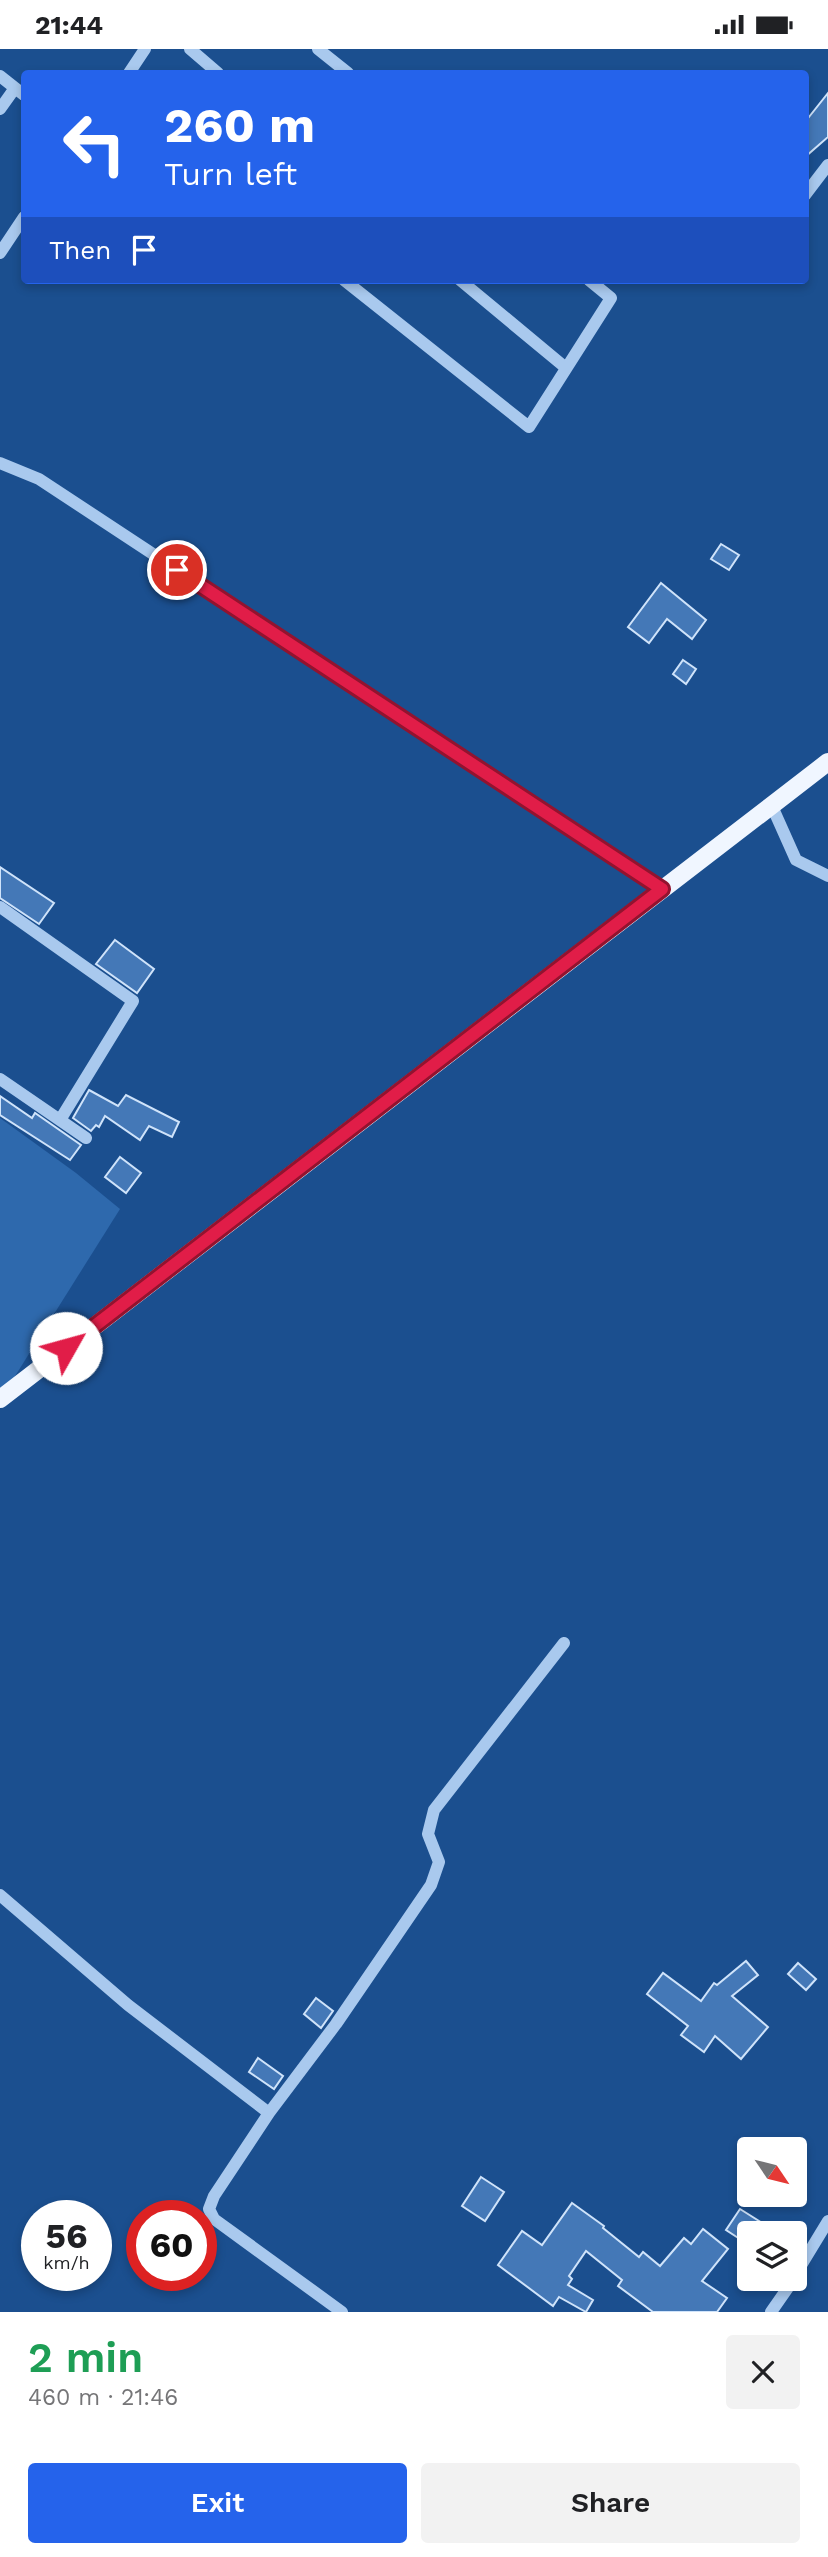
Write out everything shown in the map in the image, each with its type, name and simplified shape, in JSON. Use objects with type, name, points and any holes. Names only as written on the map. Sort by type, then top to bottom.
[{"type":"main road","points":[[0,1399],[828,761]]},
{"type":"street","points":[[131,70],[145,49]]},
{"type":"street","points":[[190,49],[214,70]]},
{"type":"street","points":[[318,49],[344,70]]},
{"type":"street","points":[[0,76],[20,92],[0,109]]},
{"type":"street","points":[[809,190],[828,165]]},
{"type":"street","points":[[0,253],[21,222]]},
{"type":"street","points":[[349,284],[528,427],[611,298],[594,284]]},
{"type":"street","points":[[465,284],[566,368]]},
{"type":"street","points":[[0,463],[38,479],[662,889]]},
{"type":"street","points":[[771,804],[796,860],[828,876]]},
{"type":"street","points":[[0,907],[133,1001],[60,1120]]},
{"type":"street","points":[[0,1079],[86,1138]]},
{"type":"street","points":[[342,2312],[214,2219],[209,2209],[214,2196],[269,2113],[336,2024],[431,1885],[439,1862],[428,1834],[434,1809],[564,1643]]},
{"type":"street","points":[[0,1895],[128,2005],[269,2113]]},
{"type":"street","points":[[807,2256],[828,2221]]},
{"type":"street","points":[[771,2312],[785,2291]]},
{"type":"shaded area","points":[[0,1118],[120,1209],[0,1400]]},
{"type":"building","points":[[828,93],[828,137],[809,154],[809,117]]},
{"type":"building","points":[[721,544],[739,555],[729,570],[711,559]]},
{"type":"building","points":[[661,583],[706,620],[692,639],[667,619],[649,643],[628,627]]},
{"type":"building","points":[[683,660],[696,669],[686,684],[673,674]]},
{"type":"building","points":[[0,867],[54,903],[39,924],[0,898]]},
{"type":"building","points":[[115,940],[154,969],[137,993],[96,964]]},
{"type":"building","points":[[89,1090],[118,1106],[126,1095],[179,1122],[172,1137],[149,1126],[140,1140],[105,1116],[99,1127],[96,1125],[91,1131],[73,1118]]},
{"type":"building","points":[[0,1096],[32,1118],[35,1113],[81,1145],[70,1160],[0,1115]]},
{"type":"building","points":[[120,1157],[141,1173],[126,1193],[105,1177]]},
{"type":"building","points":[[746,1961],[758,1975],[732,1996],[768,2027],[741,2059],[715,2036],[704,2052],[681,2035],[688,2026],[647,1994],[663,1973],[701,2001],[714,1983],[717,1985]]},
{"type":"building","points":[[798,1963],[816,1979],[806,1990],[788,1974]]},
{"type":"building","points":[[316,1998],[333,2011],[321,2028],[304,2014]]},
{"type":"building","points":[[258,2058],[283,2076],[274,2089],[249,2072]]},
{"type":"building","points":[[481,2177],[504,2192],[485,2221],[462,2206]]},
{"type":"building","points":[[572,2203],[604,2226],[603,2228],[639,2257],[643,2252],[660,2266],[684,2238],[691,2244],[703,2229],[728,2249],[702,2281],[727,2298],[717,2312],[653,2312],[618,2286],[622,2280],[586,2251],[569,2276],[572,2279],[568,2285],[593,2300],[586,2312],[559,2297],[553,2306],[498,2265],[522,2231],[542,2245]]},
{"type":"building","points":[[740,2209],[759,2221],[737,2221],[737,2237],[726,2230]]},
{"type":"route","points":[[66,1348],[662,889],[177,570]]}]
